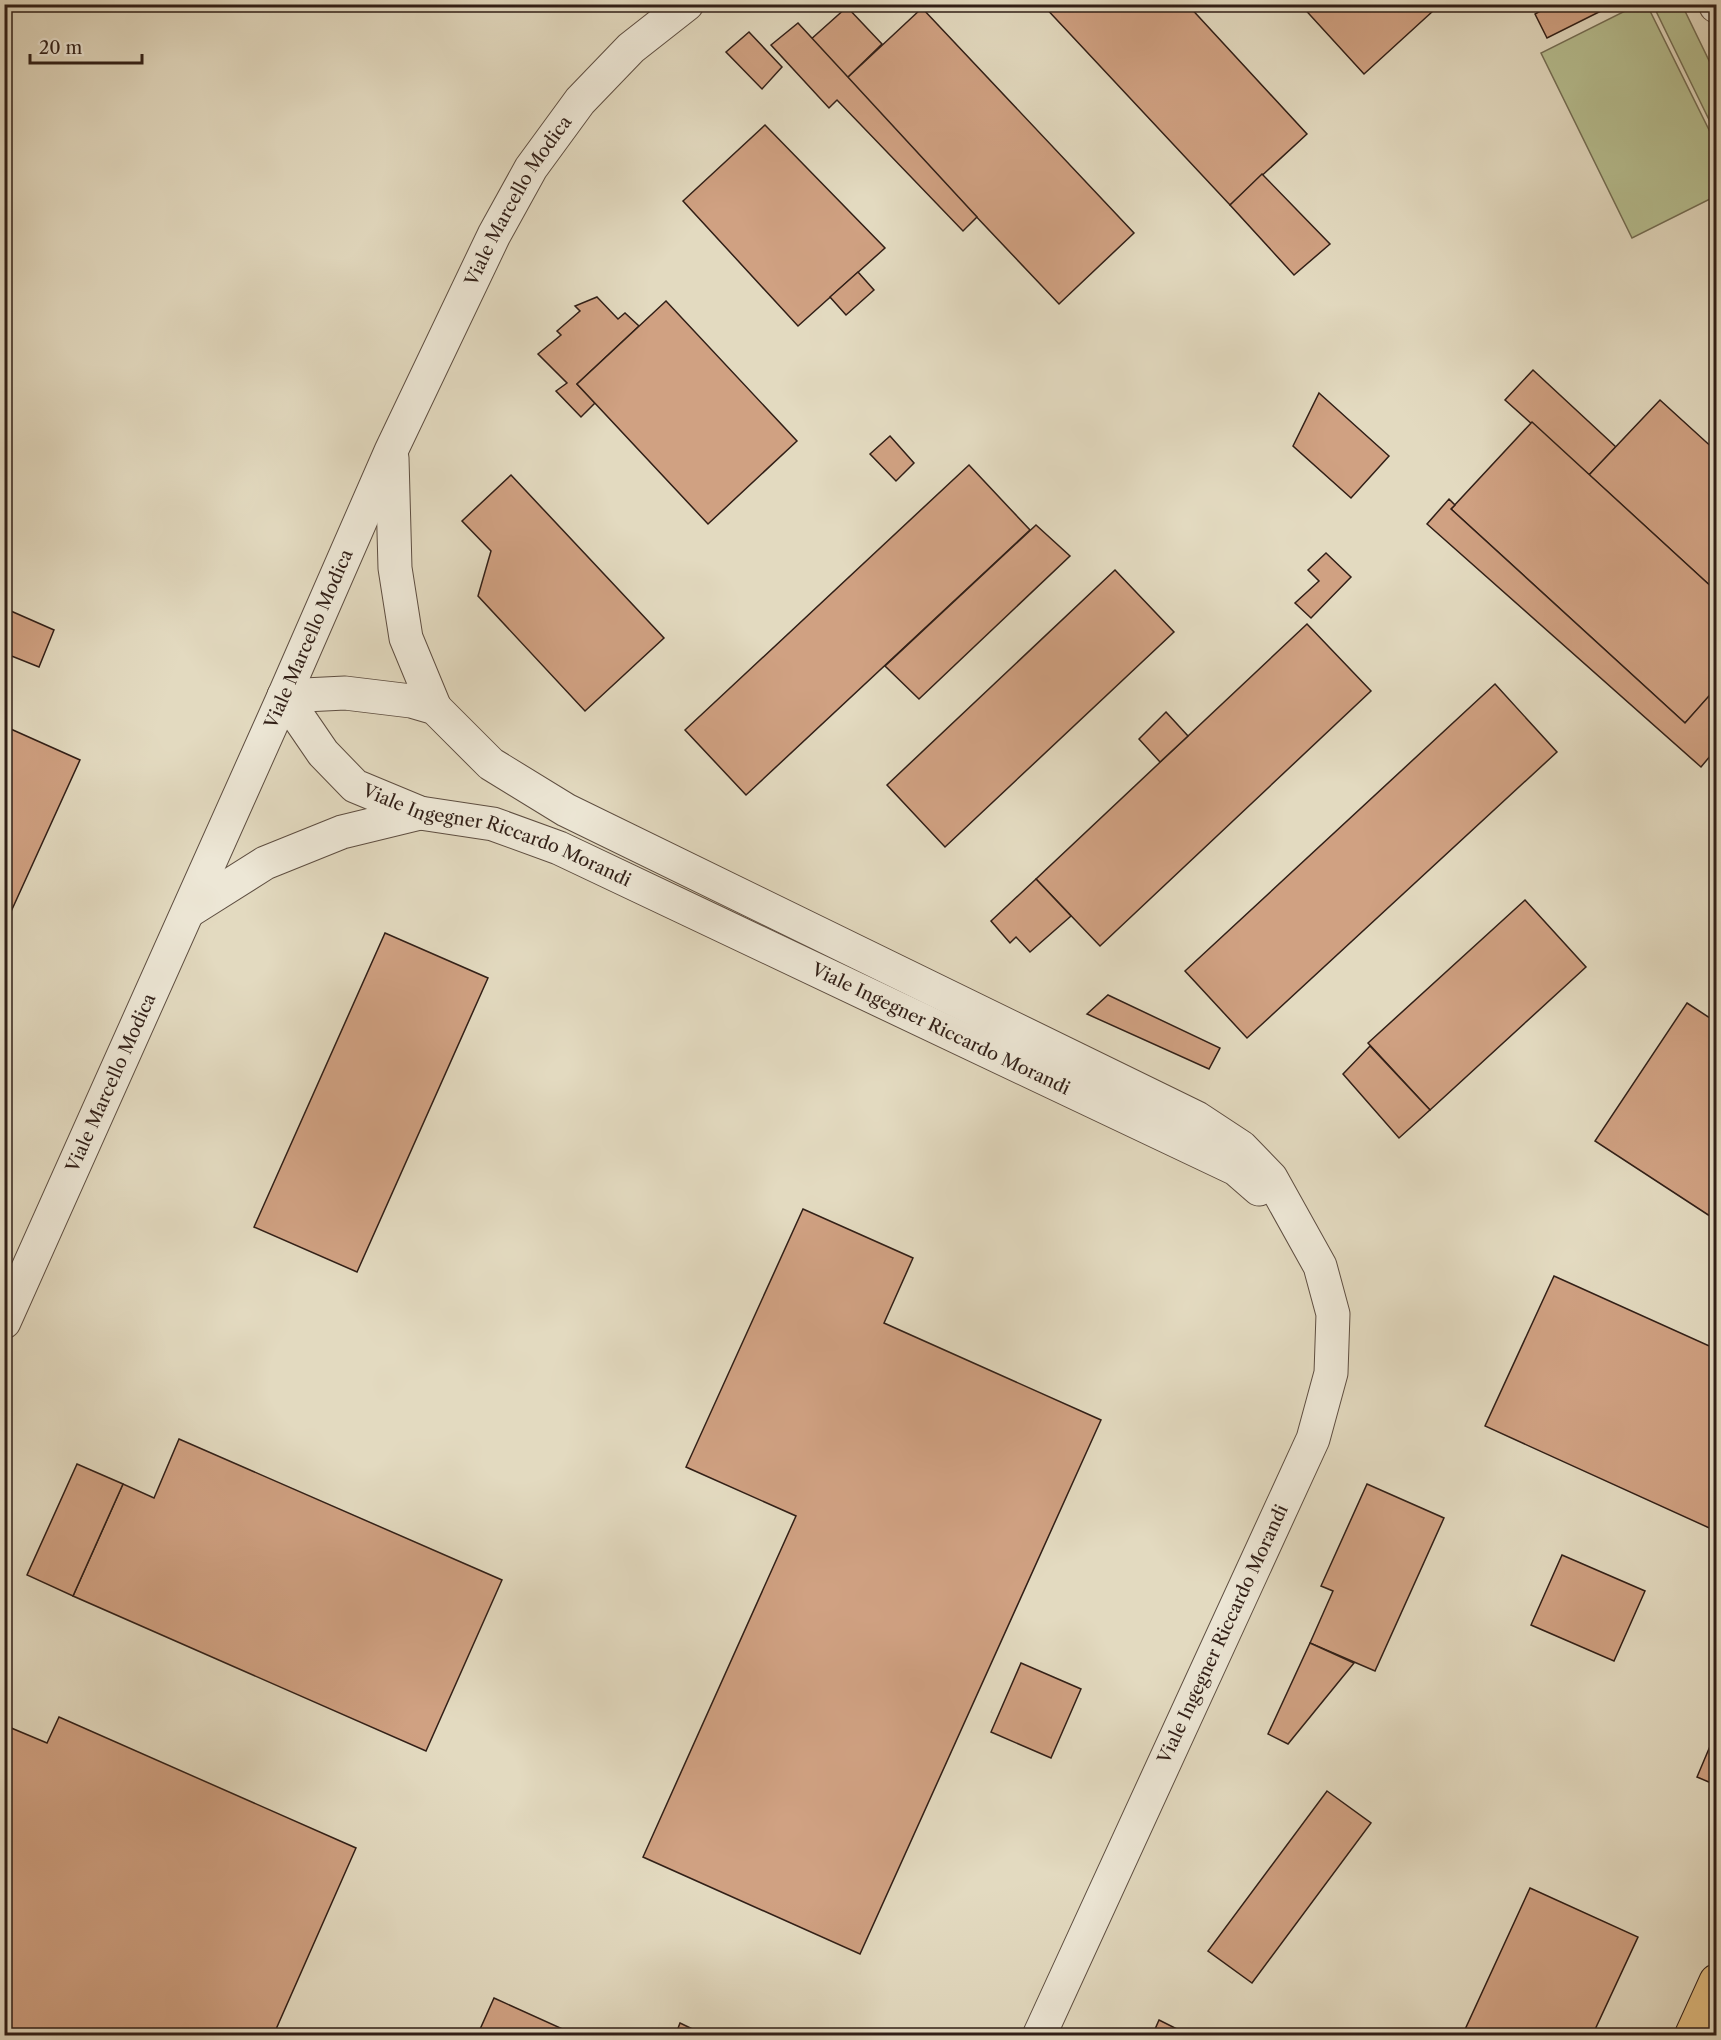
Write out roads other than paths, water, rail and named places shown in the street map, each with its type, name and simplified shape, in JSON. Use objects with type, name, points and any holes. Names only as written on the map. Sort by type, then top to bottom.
[{"type":"main road","points":[[1691,2036],[1716,1981]]},
{"type":"street","name":"Viale Marcello Modica","points":[[4,1322],[391,451],[494,235],[531,168],[580,101],[631,48],[687,4]]},
{"type":"street","points":[[391,451],[395,568],[406,638],[435,708]]},
{"type":"street","points":[[284,696],[345,693],[411,701],[435,708]]},
{"type":"street","name":"Viale Ingegner Riccardo Morandi","points":[[284,696],[323,753],[355,786],[420,813],[493,824],[559,848],[1236,1169],[1296,1222]]},
{"type":"street","name":"Viale Ingegner Riccardo Morandi","points":[[435,708],[491,764],[566,810],[1197,1118],[1241,1147],[1271,1178],[1320,1266],[1333,1314],[1331,1372],[1313,1439],[1039,2036]]},
{"type":"street","points":[[189,910],[265,864],[342,832],[420,813]]}]
